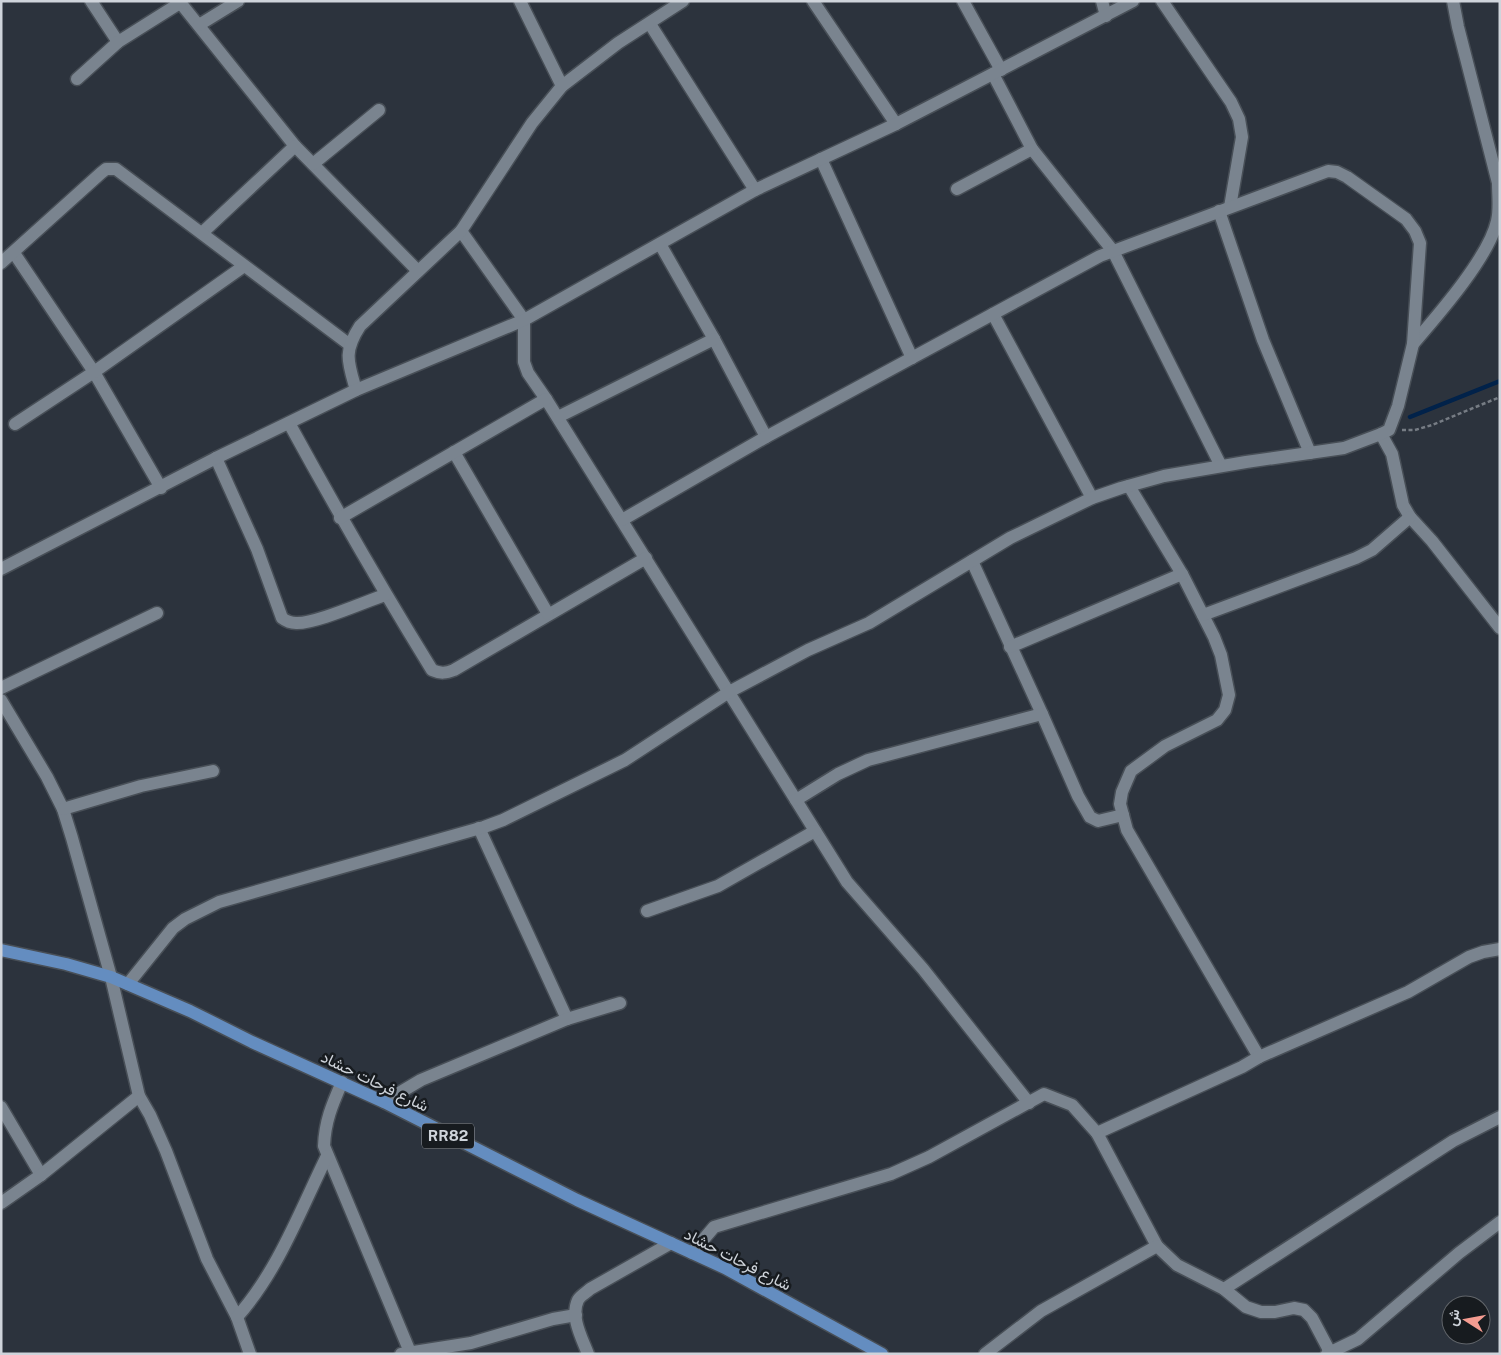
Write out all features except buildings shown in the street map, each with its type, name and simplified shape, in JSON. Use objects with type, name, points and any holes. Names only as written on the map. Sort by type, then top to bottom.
[{"type":"main road","name":"شارع فرحات حشاد","points":[[1,950],[66,964],[111,977],[342,1082],[568,1196],[725,1268],[882,1354]]},
{"type":"street","points":[[91,1],[118,42]]},
{"type":"street","points":[[199,25],[238,1]]},
{"type":"street","points":[[520,1],[562,86]]},
{"type":"street","points":[[356,390],[349,364],[350,345],[351,339],[360,326],[461,231],[532,123],[562,86],[618,43],[683,1]]},
{"type":"street","points":[[813,1],[896,124]]},
{"type":"street","points":[[964,1],[1032,149],[1113,251],[1221,466]]},
{"type":"street","points":[[1102,1],[1106,16]]},
{"type":"street","points":[[1,569],[216,458],[356,390],[524,320],[755,190],[896,124],[1133,1]]},
{"type":"street","points":[[1162,1],[1231,102],[1239,119],[1242,137],[1224,209],[1262,340],[1310,453]]},
{"type":"street","points":[[1413,344],[1481,255],[1490,241],[1498,214],[1498,183],[1458,28],[1453,1]]},
{"type":"street","points":[[77,79],[118,42],[180,2],[295,146],[418,271]]},
{"type":"street","points":[[650,24],[755,190]]},
{"type":"street","points":[[313,164],[379,110]]},
{"type":"street","points":[[202,233],[295,146]]},
{"type":"street","points":[[957,189],[1032,149]]},
{"type":"street","points":[[821,159],[912,358]]},
{"type":"street","points":[[1,263],[101,173],[111,168],[120,171],[350,345]]},
{"type":"street","points":[[128,984],[172,928],[192,914],[219,902],[503,820],[625,760],[729,692],[808,650],[869,622],[1010,538],[1092,498],[1164,476],[1344,448],[1385,432],[1398,406],[1413,344],[1420,243],[1415,230],[1406,219],[1347,178],[1337,172],[1328,171],[1100,256],[766,437],[622,520]]},
{"type":"street","points":[[461,231],[524,320],[524,362],[528,373],[558,417],[847,882],[923,969],[1029,1103]]},
{"type":"street","points":[[660,244],[714,339],[766,437]]},
{"type":"street","points":[[14,253],[94,372],[161,488]]},
{"type":"street","points":[[15,424],[94,372],[244,266]]},
{"type":"street","points":[[994,314],[1092,498]]},
{"type":"street","points":[[558,417],[714,339]]},
{"type":"street","points":[[340,518],[546,399]]},
{"type":"street","points":[[289,423],[340,518],[385,595],[432,670],[439,673],[454,670],[646,558]]},
{"type":"street","points":[[1385,432],[1392,454],[1403,505],[1410,517],[1432,541],[1500,628]]},
{"type":"street","points":[[454,452],[548,614]]},
{"type":"street","points":[[216,458],[256,549],[282,618],[289,622],[298,623],[313,621],[385,595]]},
{"type":"street","points":[[1129,486],[1182,574],[1214,637],[1226,676],[1229,695],[1225,710],[1217,720],[1165,746],[1131,772],[1122,792],[1120,804],[1127,830],[1259,1057]]},
{"type":"street","points":[[1203,615],[1356,558],[1372,550],[1410,517]]},
{"type":"street","points":[[972,561],[1078,796],[1090,817],[1098,821],[1123,815]]},
{"type":"street","points":[[1010,647],[1182,574]]},
{"type":"street","points":[[1,688],[157,613]]},
{"type":"street","points":[[1,700],[47,777],[63,810],[111,977],[140,1096],[166,1152],[207,1259],[237,1317],[250,1354]]},
{"type":"street","points":[[796,800],[838,774],[868,760],[1042,714]]},
{"type":"street","points":[[63,810],[141,786],[213,771]]},
{"type":"street","points":[[479,828],[567,1019]]},
{"type":"street","points":[[647,911],[718,886],[815,831]]},
{"type":"street","points":[[1097,1133],[1242,1067],[1259,1057],[1408,992],[1469,957],[1500,949]]},
{"type":"street","points":[[384,1102],[421,1080],[567,1019],[620,1003]]},
{"type":"street","points":[[342,1082],[328,1114],[324,1146],[406,1353],[470,1343],[553,1319],[576,1315]]},
{"type":"street","points":[[692,1253],[714,1227],[891,1174],[929,1157],[1044,1094],[1072,1105],[1097,1133],[1158,1246],[1177,1265],[1224,1289],[1246,1307],[1261,1312],[1275,1312],[1294,1308],[1304,1310],[1312,1318],[1333,1352],[1358,1339],[1459,1253],[1500,1222]]},
{"type":"street","points":[[1,1203],[42,1175],[140,1096]]},
{"type":"street","points":[[1,1107],[42,1175]]},
{"type":"street","points":[[1224,1289],[1453,1142],[1500,1117]]},
{"type":"street","points":[[237,1317],[273,1267],[327,1156]]},
{"type":"street","points":[[588,1354],[576,1323],[575,1309],[578,1298],[670,1243]]},
{"type":"street","points":[[985,1354],[1041,1311],[1158,1246]]},
{"type":"path","points":[[1385,432],[1415,430],[1432,425],[1500,397]]},
{"type":"waterway","points":[[1410,417],[1500,381]]}]
